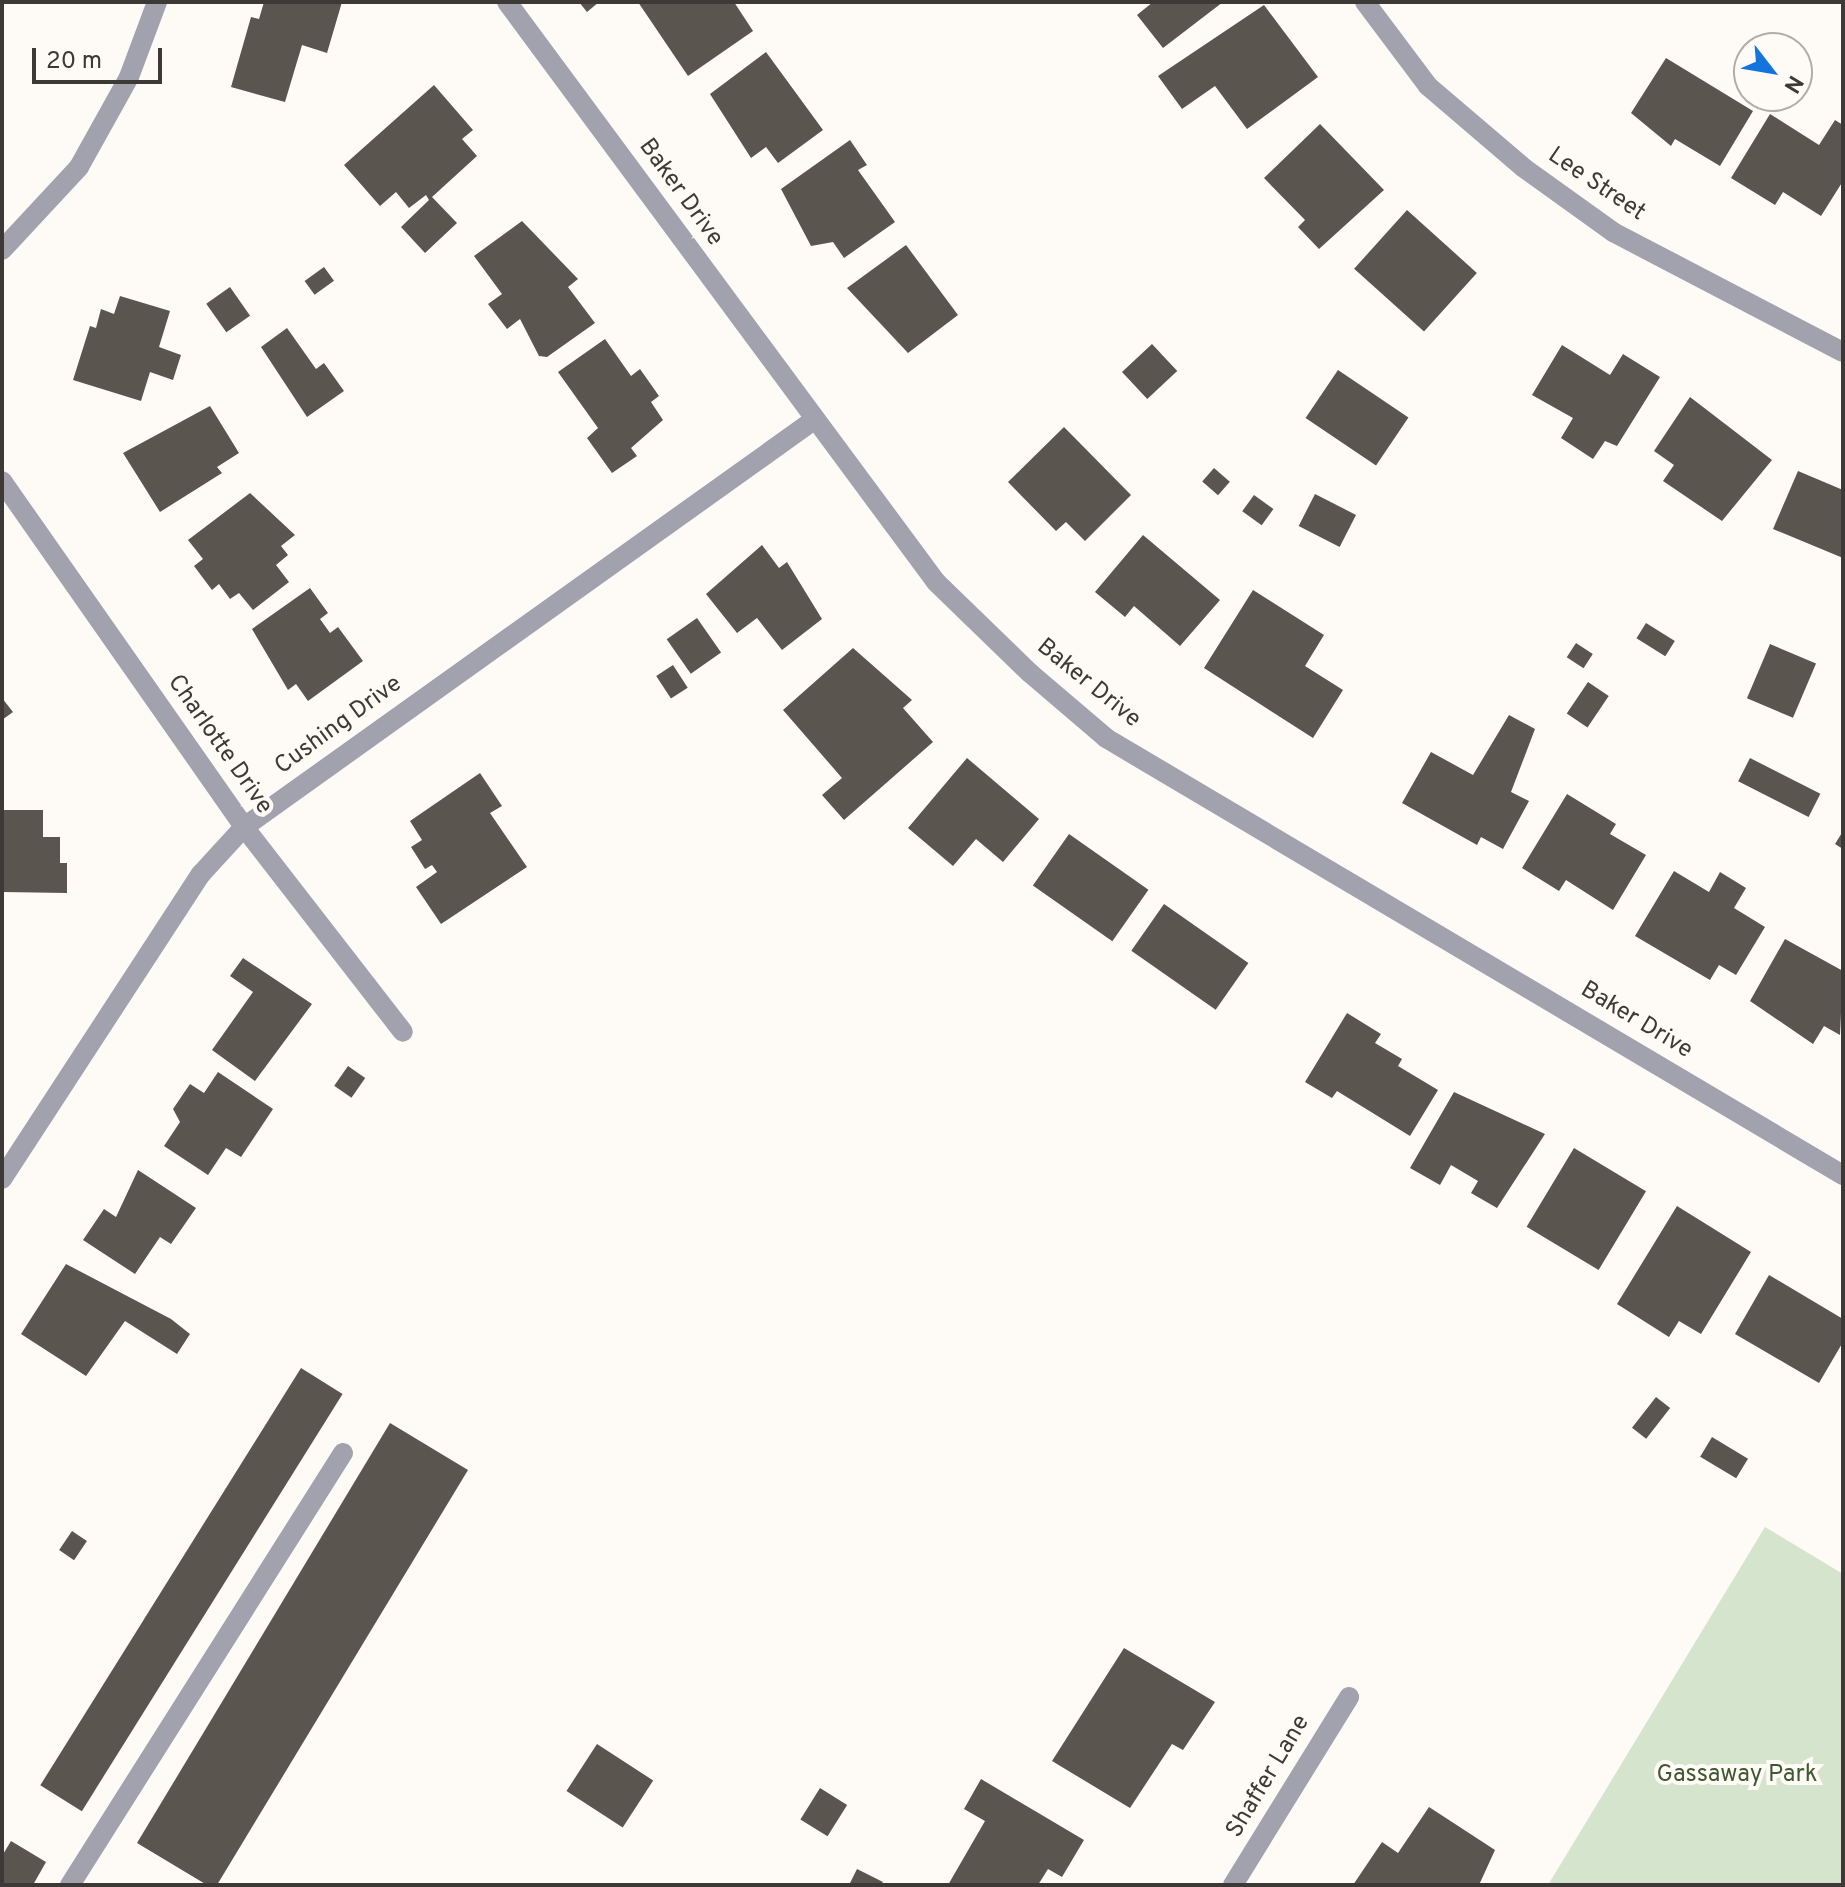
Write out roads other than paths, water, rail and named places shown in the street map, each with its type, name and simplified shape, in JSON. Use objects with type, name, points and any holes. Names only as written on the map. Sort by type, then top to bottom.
[{"type":"street","points":[[2,250],[79,167],[129,77],[157,2]]},
{"type":"street","name":"Baker Drive","points":[[507,2],[936,582],[1106,738],[1843,1175]]},
{"type":"street","name":"Lee Street","points":[[1365,2],[1428,86],[1524,168],[1613,232],[1843,352]]},
{"type":"street","name":"Cushing Drive","points":[[2,1179],[201,874],[244,827],[814,420]]},
{"type":"street","name":"Charlotte Drive","points":[[2,481],[244,827],[403,1032]]},
{"type":"street","points":[[70,1885],[343,1453]]},
{"type":"street","name":"Shaffer Lane","points":[[1233,1885],[1349,1697]]},
{"type":"park label","name":"Gassaway Park","points":[[1737,1776]]}]
